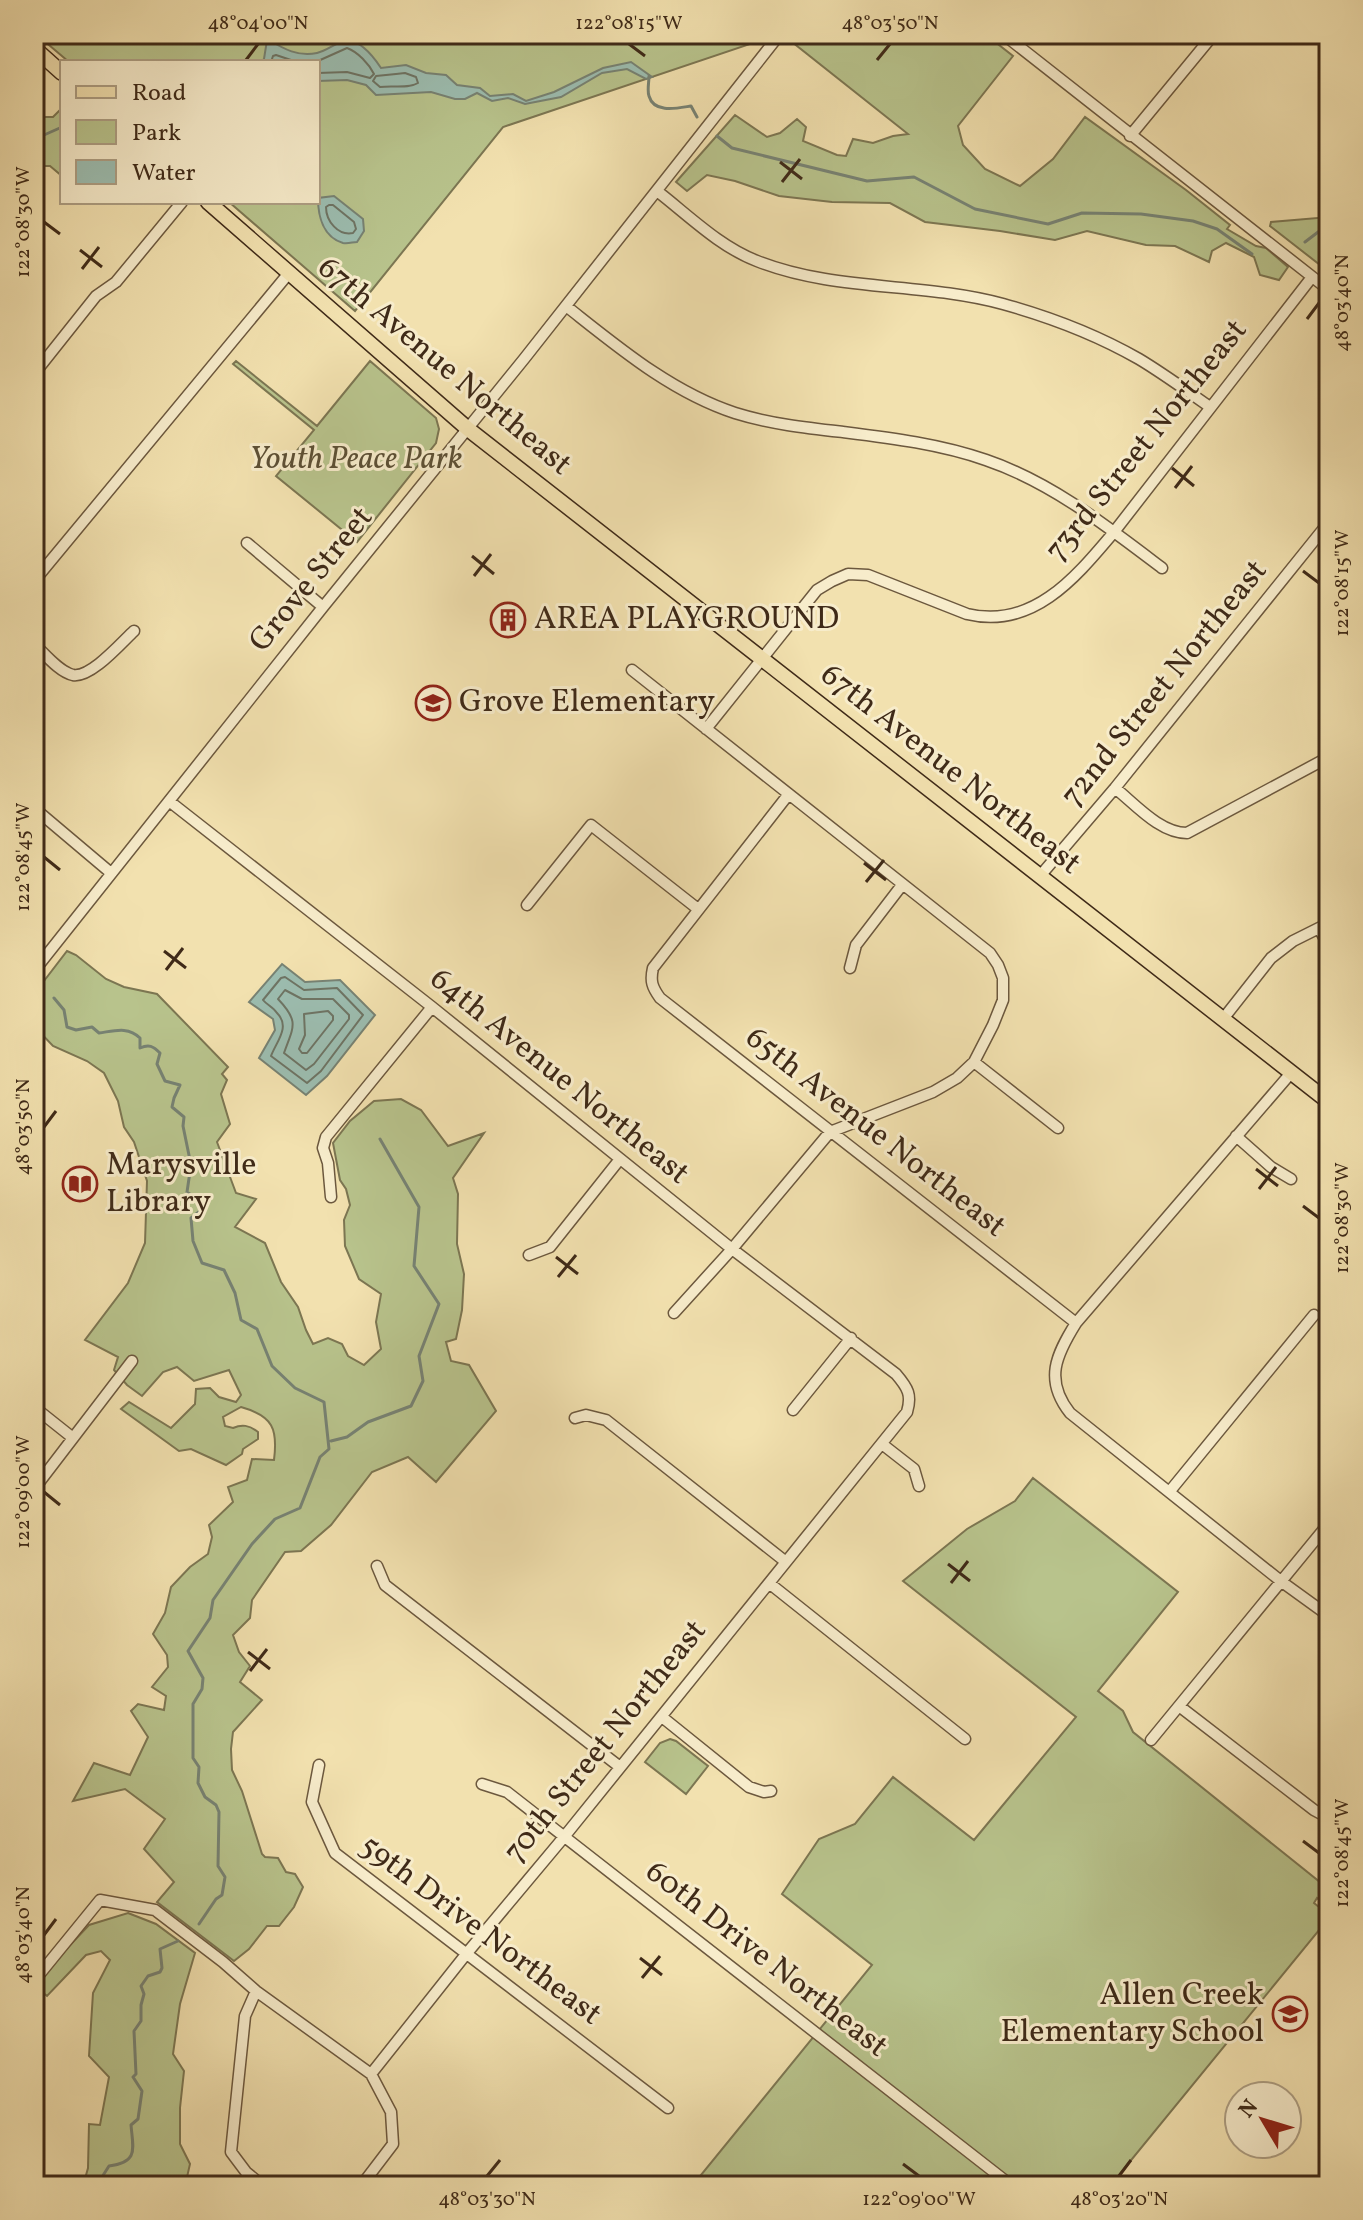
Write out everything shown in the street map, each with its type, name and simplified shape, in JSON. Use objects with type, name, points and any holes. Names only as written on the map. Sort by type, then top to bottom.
[{"type":"main road","points":[[35,52],[60,71]]},
{"type":"main road","name":"67th Avenue Northeast","points":[[210,204],[468,429],[1329,1102]]},
{"type":"street","name":"Grove Street","points":[[34,971],[780,34]]},
{"type":"street","points":[[1003,34],[1329,290]]},
{"type":"street","points":[[1130,136],[1214,34]]},
{"type":"street","points":[[657,191],[723,242],[754,260],[793,274],[950,292],[1003,304],[1098,338],[1139,359],[1210,407]]},
{"type":"street","points":[[34,374],[96,296],[116,282],[180,204]]},
{"type":"street","points":[[34,581],[289,273]]},
{"type":"street","name":"73rd Street Northeast","points":[[706,729],[817,590],[848,574],[868,575],[983,618],[1024,611],[1046,600],[1066,584],[1114,532],[1312,277]]},
{"type":"street","points":[[566,306],[642,364],[704,400],[735,413],[783,425],[944,447],[989,461],[1054,493],[1162,568]]},
{"type":"street","name":"72nd Street Northeast","points":[[1040,876],[1115,788],[1329,522]]},
{"type":"street","points":[[247,543],[323,607]]},
{"type":"street","points":[[34,644],[63,670],[73,675],[83,674],[134,631]]},
{"type":"street","points":[[632,670],[990,953],[1003,978],[1003,1000],[974,1062],[957,1078],[933,1092],[830,1132],[674,1313]]},
{"type":"street","points":[[1115,788],[1164,827],[1176,833],[1187,833],[1329,757]]},
{"type":"street","points":[[527,905],[591,825],[698,909],[788,795]]},
{"type":"street","name":"64th Avenue Northeast","points":[[169,801],[432,1007],[732,1249],[896,1374],[911,1396]]},
{"type":"street","points":[[34,808],[111,873]]},
{"type":"street","points":[[850,968],[856,945],[902,885]]},
{"type":"street","name":"65th Avenue Northeast","points":[[698,909],[653,968],[652,988],[660,998],[1076,1323]]},
{"type":"street","points":[[1223,1019],[1271,958],[1293,941],[1324,925],[1329,947]]},
{"type":"street","points":[[331,1197],[328,1163],[323,1148],[326,1137],[432,1007]]},
{"type":"street","points":[[974,1062],[1058,1128]]},
{"type":"street","points":[[1291,1073],[1076,1323],[1063,1345],[1054,1384],[1059,1399],[1070,1413],[1329,1616]]},
{"type":"street","points":[[1236,1136],[1271,1167],[1291,1179]]},
{"type":"street","points":[[529,1255],[550,1247],[620,1159]]},
{"type":"street","points":[[1170,1491],[1314,1315]]},
{"type":"street","points":[[793,1410],[851,1338]]},
{"type":"street","points":[[34,1489],[132,1361]]},
{"type":"street","name":"70th Street Northeast","points":[[371,2074],[882,1444],[907,1412],[911,1396]]},
{"type":"street","points":[[34,1407],[73,1438]]},
{"type":"street","points":[[575,1418],[586,1415],[606,1420],[786,1562]]},
{"type":"street","points":[[882,1444],[914,1469],[919,1486]]},
{"type":"street","points":[[1151,1740],[1329,1523]]},
{"type":"street","points":[[377,1566],[385,1585],[620,1767]]},
{"type":"street","points":[[769,1583],[965,1739]]},
{"type":"street","points":[[1179,1706],[1314,1810],[1329,1818]]},
{"type":"street","points":[[662,1717],[749,1787],[771,1791]]},
{"type":"street","name":"59th Drive Northeast","points":[[319,1765],[312,1802],[335,1853],[668,2108]]},
{"type":"street","name":"60th Drive Northeast","points":[[482,1784],[507,1792],[1012,2186]]},
{"type":"street","points":[[34,1981],[100,1900],[155,1910],[256,1991],[371,2074],[391,2112],[393,2144],[361,2186]]},
{"type":"street","points":[[256,1991],[245,2016],[231,2152],[246,2172],[263,2186]]},
{"type":"green space","points":[[36,34],[767,34],[762,40],[503,127],[355,311],[231,204],[320,204],[320,60],[67,60]]},
{"type":"green space","points":[[790,34],[985,34],[1013,56],[958,126],[963,145],[985,169],[1020,186],[1053,159],[1085,117],[1186,190],[1230,225],[1227,229],[1256,246],[1266,248],[1288,267],[1279,280],[1260,275],[1254,257],[1226,243],[1212,251],[1209,262],[1175,246],[1146,245],[1087,231],[1055,240],[925,222],[890,203],[832,202],[779,196],[707,175],[687,191],[676,182],[735,115],[767,137],[780,133],[797,119],[806,127],[803,141],[846,156],[853,139],[873,143],[908,134],[787,38]]},
{"type":"green space","points":[[60,110],[60,174],[50,166],[34,166],[34,117],[53,117]]},
{"type":"green space","points":[[1329,217],[1329,272],[1270,226],[1271,222]]},
{"type":"green space","name":"Youth Peace Park","points":[[236,361],[317,426],[370,361],[436,418],[439,429],[436,443],[357,542],[276,476],[314,430],[233,364]]},
{"type":"green space","points":[[67,951],[106,979],[124,987],[157,994],[228,1067],[222,1074],[227,1080],[221,1094],[230,1124],[217,1142],[236,1193],[256,1199],[235,1227],[265,1243],[313,1344],[328,1338],[342,1344],[348,1356],[364,1365],[381,1349],[376,1322],[381,1294],[359,1279],[345,1246],[344,1220],[350,1205],[340,1180],[333,1143],[350,1121],[374,1101],[401,1099],[421,1110],[448,1146],[484,1133],[453,1178],[458,1194],[457,1244],[464,1274],[462,1310],[456,1339],[446,1342],[451,1361],[469,1365],[496,1411],[436,1482],[408,1457],[372,1472],[331,1525],[301,1551],[285,1552],[252,1600],[250,1618],[233,1635],[239,1652],[250,1666],[240,1682],[262,1700],[233,1732],[232,1770],[262,1854],[278,1858],[286,1872],[295,1874],[303,1887],[294,1907],[279,1926],[267,1926],[249,1949],[234,1961],[157,1902],[174,1882],[144,1849],[165,1819],[125,1789],[73,1801],[94,1763],[130,1775],[148,1737],[131,1711],[138,1704],[164,1710],[166,1696],[152,1687],[168,1667],[167,1655],[153,1634],[165,1613],[171,1587],[208,1554],[212,1537],[209,1525],[233,1502],[228,1487],[247,1480],[252,1459],[274,1460],[275,1440],[267,1420],[241,1407],[223,1417],[225,1426],[246,1426],[258,1432],[258,1439],[243,1449],[242,1454],[226,1465],[191,1449],[179,1451],[121,1409],[129,1402],[171,1428],[195,1404],[196,1389],[210,1388],[219,1397],[236,1402],[241,1395],[229,1370],[194,1381],[177,1367],[163,1372],[142,1396],[114,1370],[118,1357],[85,1340],[128,1283],[145,1243],[147,1181],[134,1142],[124,1127],[118,1101],[104,1073],[87,1061],[53,1046],[34,1026],[34,994]]},
{"type":"green space","points":[[1033,1478],[1178,1592],[1098,1691],[1123,1711],[1133,1732],[1326,1887],[1321,1893],[1329,1899],[1329,1907],[1317,1898],[1314,1903],[1329,1918],[1110,2186],[692,2186],[872,1965],[782,1894],[819,1839],[855,1824],[893,1777],[974,1840],[1076,1717],[903,1581],[967,1529],[1015,1501]]},
{"type":"green space","points":[[670,1739],[708,1766],[686,1794],[645,1762],[660,1743]]},
{"type":"green space","points":[[128,1913],[156,1924],[195,1953],[180,2004],[173,2054],[184,2071],[180,2144],[190,2164],[185,2186],[83,2186],[88,2168],[89,2124],[100,2125],[109,2077],[89,2056],[93,1993],[110,1960],[101,1951],[86,1955],[47,1996],[36,1987],[89,1925]]},
{"type":"water","points":[[267,40],[304,54],[320,52],[347,41],[359,44],[381,68],[406,65],[426,73],[446,75],[457,85],[480,88],[490,96],[513,94],[526,101],[554,92],[603,68],[631,62],[652,77],[646,79],[627,69],[602,73],[561,97],[525,104],[508,98],[492,101],[477,93],[465,99],[431,92],[376,95],[366,85],[347,80],[320,81],[320,60],[264,59]]},
{"type":"water","points":[[334,196],[363,219],[364,231],[357,242],[336,240],[326,231],[319,212],[320,198]]},
{"type":"water","points":[[282,964],[305,982],[340,980],[375,1015],[327,1076],[306,1095],[259,1058],[275,1030],[273,1019],[249,1002]]},
{"type":"waterway","points":[[649,76],[648,94],[652,102],[661,108],[691,106],[697,117]]},
{"type":"waterway","points":[[34,131],[44,135],[60,128]]},
{"type":"waterway","points":[[717,136],[732,148],[867,181],[914,177],[975,209],[1048,224],[1082,213],[1141,214],[1193,221],[1217,229],[1252,254]]},
{"type":"waterway","points":[[1305,242],[1326,226],[1329,227]]},
{"type":"waterway","points":[[54,998],[64,1010],[67,1027],[76,1030],[92,1027],[99,1033],[131,1032],[140,1038],[140,1048],[151,1046],[160,1053],[157,1064],[165,1081],[180,1085],[172,1107],[184,1117],[191,1165],[187,1192],[202,1203],[200,1211],[191,1218],[193,1241],[202,1263],[224,1270],[235,1293],[241,1320],[257,1329],[272,1366],[295,1388],[324,1402],[329,1449],[320,1457],[300,1508],[275,1519],[252,1544],[213,1600],[210,1618],[188,1651],[203,1678],[202,1689],[193,1704],[193,1758],[199,1767],[198,1783],[205,1797],[216,1805],[219,1812],[218,1866],[225,1877],[222,1895],[199,1924]]},
{"type":"waterway","points":[[331,1441],[347,1437],[368,1422],[411,1406],[423,1381],[419,1356],[439,1304],[414,1266],[419,1207],[380,1139]]},
{"type":"waterway","points":[[99,2186],[109,2166],[125,2161],[132,2153],[131,2125],[138,2119],[142,2091],[133,2077],[136,2074],[134,2031],[141,2021],[144,1994],[141,1986],[148,1976],[160,1972],[160,1949],[178,1941]]},
{"type":"place","name":"AREA PLAYGROUND","points":[[508,620]]},
{"type":"place","name":"Grove Elementary","points":[[433,703]]},
{"type":"place","name":"Marysville Library","points":[[80,1184]]},
{"type":"place","name":"Allen Creek Elementary School","points":[[1290,2014]]}]
